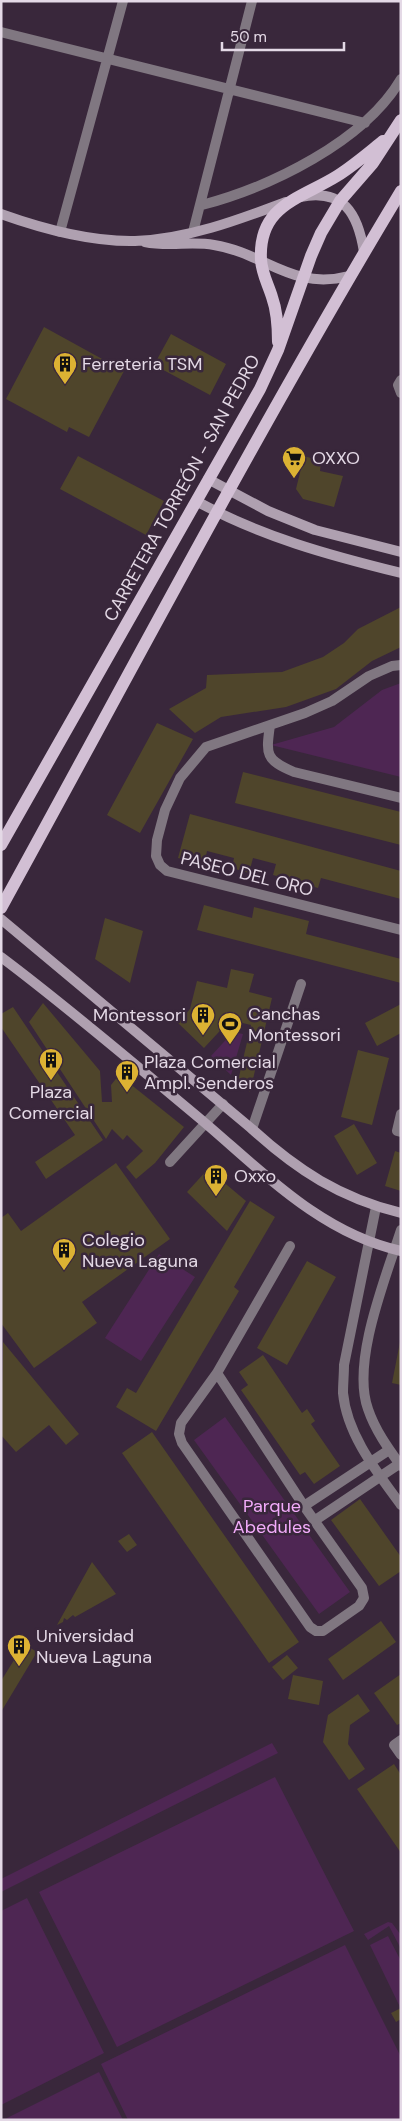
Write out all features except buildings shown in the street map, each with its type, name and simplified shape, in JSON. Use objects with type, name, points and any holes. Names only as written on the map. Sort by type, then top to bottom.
[{"type":"main road","name":"CARRETERA TORREÓN - SAN PEDRO","points":[[1,845],[260,389],[278,350],[321,233],[340,201],[373,163],[401,120]]},
{"type":"main road","points":[[278,350],[276,310],[264,277],[261,261],[266,227],[280,208],[337,176],[392,134]]},
{"type":"main road","points":[[1,908],[349,276],[401,191]]},
{"type":"main road","points":[[137,241],[194,232],[241,219],[295,199],[315,196],[340,201],[350,210],[358,223],[364,252]]},
{"type":"main road","points":[[1,214],[60,232],[96,238],[137,241],[159,245],[213,245],[228,248],[304,278],[323,280],[349,276]]},
{"type":"main road","points":[[208,479],[268,511],[315,530],[401,552]]},
{"type":"main road","points":[[196,501],[218,513],[293,544],[401,573]]},
{"type":"main road","points":[[1,919],[303,1172],[332,1188],[376,1207],[401,1213]]},
{"type":"main road","points":[[1,957],[42,988],[276,1184],[314,1212],[368,1242],[398,1250]]},
{"type":"street","points":[[60,232],[123,1]]},
{"type":"street","points":[[194,232],[252,1]]},
{"type":"street","points":[[1,32],[365,123]]},
{"type":"street","points":[[202,205],[227,198],[268,181],[338,143],[365,123],[383,104],[401,79]]},
{"type":"street","points":[[401,380],[398,385],[401,393]]},
{"type":"street","name":"PASEO DEL ORO","points":[[401,665],[392,666],[369,676],[345,693],[305,713],[206,747],[180,778],[165,810],[157,840],[156,856],[160,865],[167,871],[401,930]]},
{"type":"street","points":[[270,725],[266,749],[274,762],[281,766],[294,772],[401,798]]},
{"type":"street","points":[[252,1128],[301,984]]},
{"type":"street","points":[[170,1162],[223,1104]]},
{"type":"street","points":[[401,1114],[397,1131],[401,1132]]},
{"type":"street","points":[[376,1207],[344,1366],[343,1392],[353,1430],[401,1505]]},
{"type":"street","points":[[314,1521],[400,1465],[389,1450],[368,1408],[364,1373],[369,1338],[398,1250],[401,1230]]},
{"type":"street","points":[[217,1374],[314,1521],[362,1588],[364,1598],[359,1606],[323,1631],[316,1631],[310,1627],[182,1443],[179,1434],[181,1423],[217,1374],[290,1246]]},
{"type":"street","points":[[304,1506],[389,1450]]},
{"type":"street","points":[[401,1740],[394,1745],[401,1755]]},
{"type":"green space","points":[[401,683],[401,777],[271,745],[334,727],[382,690]]},
{"type":"green space","name":"Canchas Montessori","points":[[233,1032],[243,1034],[231,1075],[211,1056]]},
{"type":"green space","points":[[159,1254],[195,1277],[141,1361],[105,1338]]},
{"type":"green space","name":"Parque Abedules","points":[[225,1417],[350,1592],[319,1614],[194,1440]]},
{"type":"green space","points":[[272,1743],[278,1753],[1,1892],[1,1879]]},
{"type":"green space","points":[[275,1777],[354,1931],[117,2047],[39,1892]]},
{"type":"green space","points":[[27,1898],[104,2053],[1,2105],[1,1911]]},
{"type":"green space","points":[[388,1922],[392,1923],[401,1935],[401,1949],[389,1926],[368,1940],[364,1934]]},
{"type":"green space","points":[[388,1936],[401,1961],[400,2007],[370,1945]]},
{"type":"green space","points":[[345,1945],[401,2057],[401,2120],[128,2120],[101,2064]]},
{"type":"green space","points":[[99,2072],[123,2120],[3,2120]]},
{"type":"place","name":"Ferreteria TSM","points":[[65,385]]},
{"type":"place","name":"OXXO","points":[[294,479]]},
{"type":"place","name":"Montessori","points":[[203,1036]]},
{"type":"place","name":"Canchas Montessori","points":[[230,1045]]},
{"type":"place","name":"Plaza Comercial","points":[[51,1081]]},
{"type":"place","name":"Plaza Comercial Ampl. Senderos","points":[[127,1093]]},
{"type":"place","name":"Oxxo","points":[[216,1197]]},
{"type":"place","name":"Colegio Nueva Laguna","points":[[64,1271]]},
{"type":"place","name":"Universidad Nueva Laguna","points":[[19,1667]]}]
